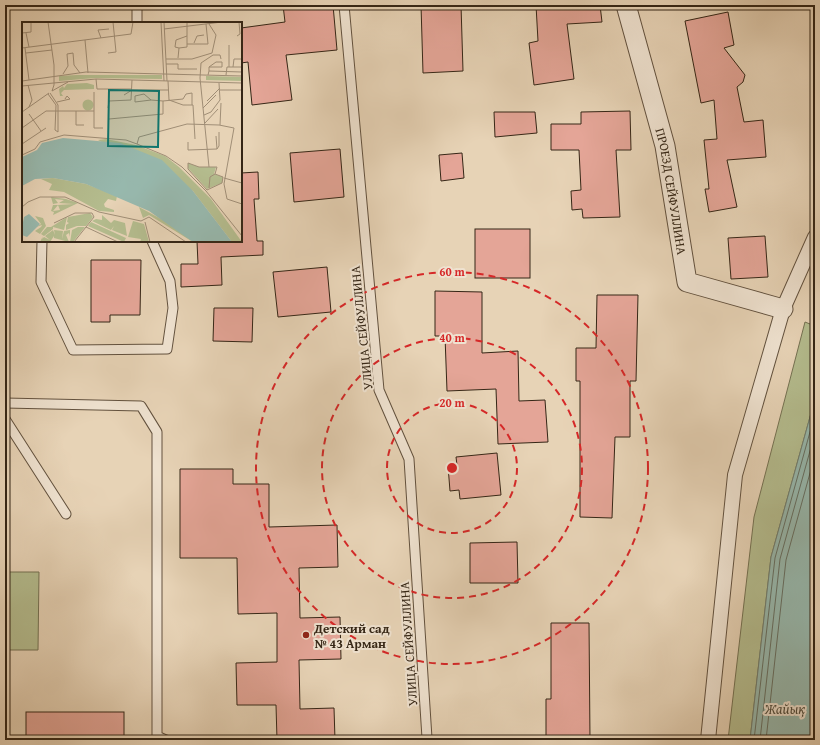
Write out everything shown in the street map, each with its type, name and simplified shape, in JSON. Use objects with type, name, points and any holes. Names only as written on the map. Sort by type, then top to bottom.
[{"type":"street","name":"ПРОЕЗД СЕЙФУЛЛИНА","points":[[626,5],[665,146],[687,282],[783,309]]},
{"type":"street","points":[[708,740],[735,474],[783,309],[815,237]]},
{"type":"lane","points":[[137,5],[137,22]]},
{"type":"lane","name":"УЛИЦА СЕЙФУЛЛИНА","points":[[344,5],[379,390],[410,459],[427,738]]},
{"type":"lane","points":[[42,242],[41,282],[73,350],[167,349],[173,308],[170,281],[152,242]]},
{"type":"lane","points":[[5,403],[141,406],[157,432],[157,736],[166,740]]},
{"type":"lane","points":[[5,419],[66,514]]},
{"type":"green space","points":[[805,322],[815,326],[815,399],[771,557],[750,740],[728,740],[754,517]]},
{"type":"green space","points":[[5,572],[39,572],[38,650],[5,650]]},
{"type":"water","name":"Жайық","points":[[815,399],[815,740],[750,740],[771,557]]},
{"type":"building","points":[[283,5],[333,5],[337,50],[286,55],[292,100],[252,105],[248,62],[242,63],[242,28],[285,22]]},
{"type":"building","points":[[421,5],[461,5],[463,71],[423,73]]},
{"type":"building","points":[[536,5],[600,5],[602,22],[567,24],[574,79],[534,85],[529,43],[538,41]]},
{"type":"building","points":[[728,12],[734,45],[724,48],[745,75],[743,82],[737,87],[744,122],[763,120],[766,157],[727,160],[737,207],[709,212],[705,189],[709,189],[704,140],[717,139],[714,100],[701,103],[685,21]]},
{"type":"building","points":[[630,111],[631,150],[616,150],[620,217],[583,218],[582,209],[572,210],[571,191],[581,190],[579,150],[551,150],[551,124],[581,124],[581,112]]},
{"type":"building","points":[[494,112],[535,112],[537,133],[495,137]]},
{"type":"building","points":[[340,149],[344,197],[294,202],[290,153]]},
{"type":"building","points":[[462,153],[464,178],[441,181],[439,155]]},
{"type":"building","points":[[258,172],[259,199],[254,199],[257,241],[263,241],[263,255],[221,257],[222,285],[181,287],[181,264],[198,264],[197,242],[242,242],[242,173]]},
{"type":"building","points":[[475,229],[530,229],[530,278],[475,278]]},
{"type":"building","points":[[765,236],[768,277],[731,279],[728,238]]},
{"type":"building","points":[[91,260],[141,260],[140,315],[110,315],[110,322],[91,322]]},
{"type":"building","points":[[327,267],[331,312],[278,317],[273,272]]},
{"type":"building","points":[[435,291],[482,292],[482,353],[518,351],[519,401],[545,400],[548,442],[498,444],[496,389],[447,391],[445,336],[435,336]]},
{"type":"building","points":[[597,295],[638,295],[636,381],[630,381],[630,437],[615,437],[612,518],[580,517],[580,381],[576,381],[576,348],[596,348]]},
{"type":"building","points":[[214,308],[253,308],[252,342],[213,341]]},
{"type":"building","points":[[497,453],[501,495],[460,499],[459,490],[450,491],[448,466],[457,465],[456,457]]},
{"type":"building","points":[[180,469],[233,469],[233,484],[269,484],[269,527],[337,525],[338,567],[299,568],[300,618],[340,617],[341,659],[299,660],[300,709],[334,708],[335,740],[277,740],[276,705],[237,705],[236,663],[277,662],[277,613],[238,614],[237,558],[180,558]]},
{"type":"building","points":[[517,542],[518,583],[470,583],[470,543]]},
{"type":"building","points":[[551,623],[589,623],[590,740],[546,740],[546,699],[551,699]]},
{"type":"building","points":[[26,712],[124,712],[124,740],[26,740]]},
{"type":"place","name":"Детский сад № 43 Арман","points":[[306,635]]}]
